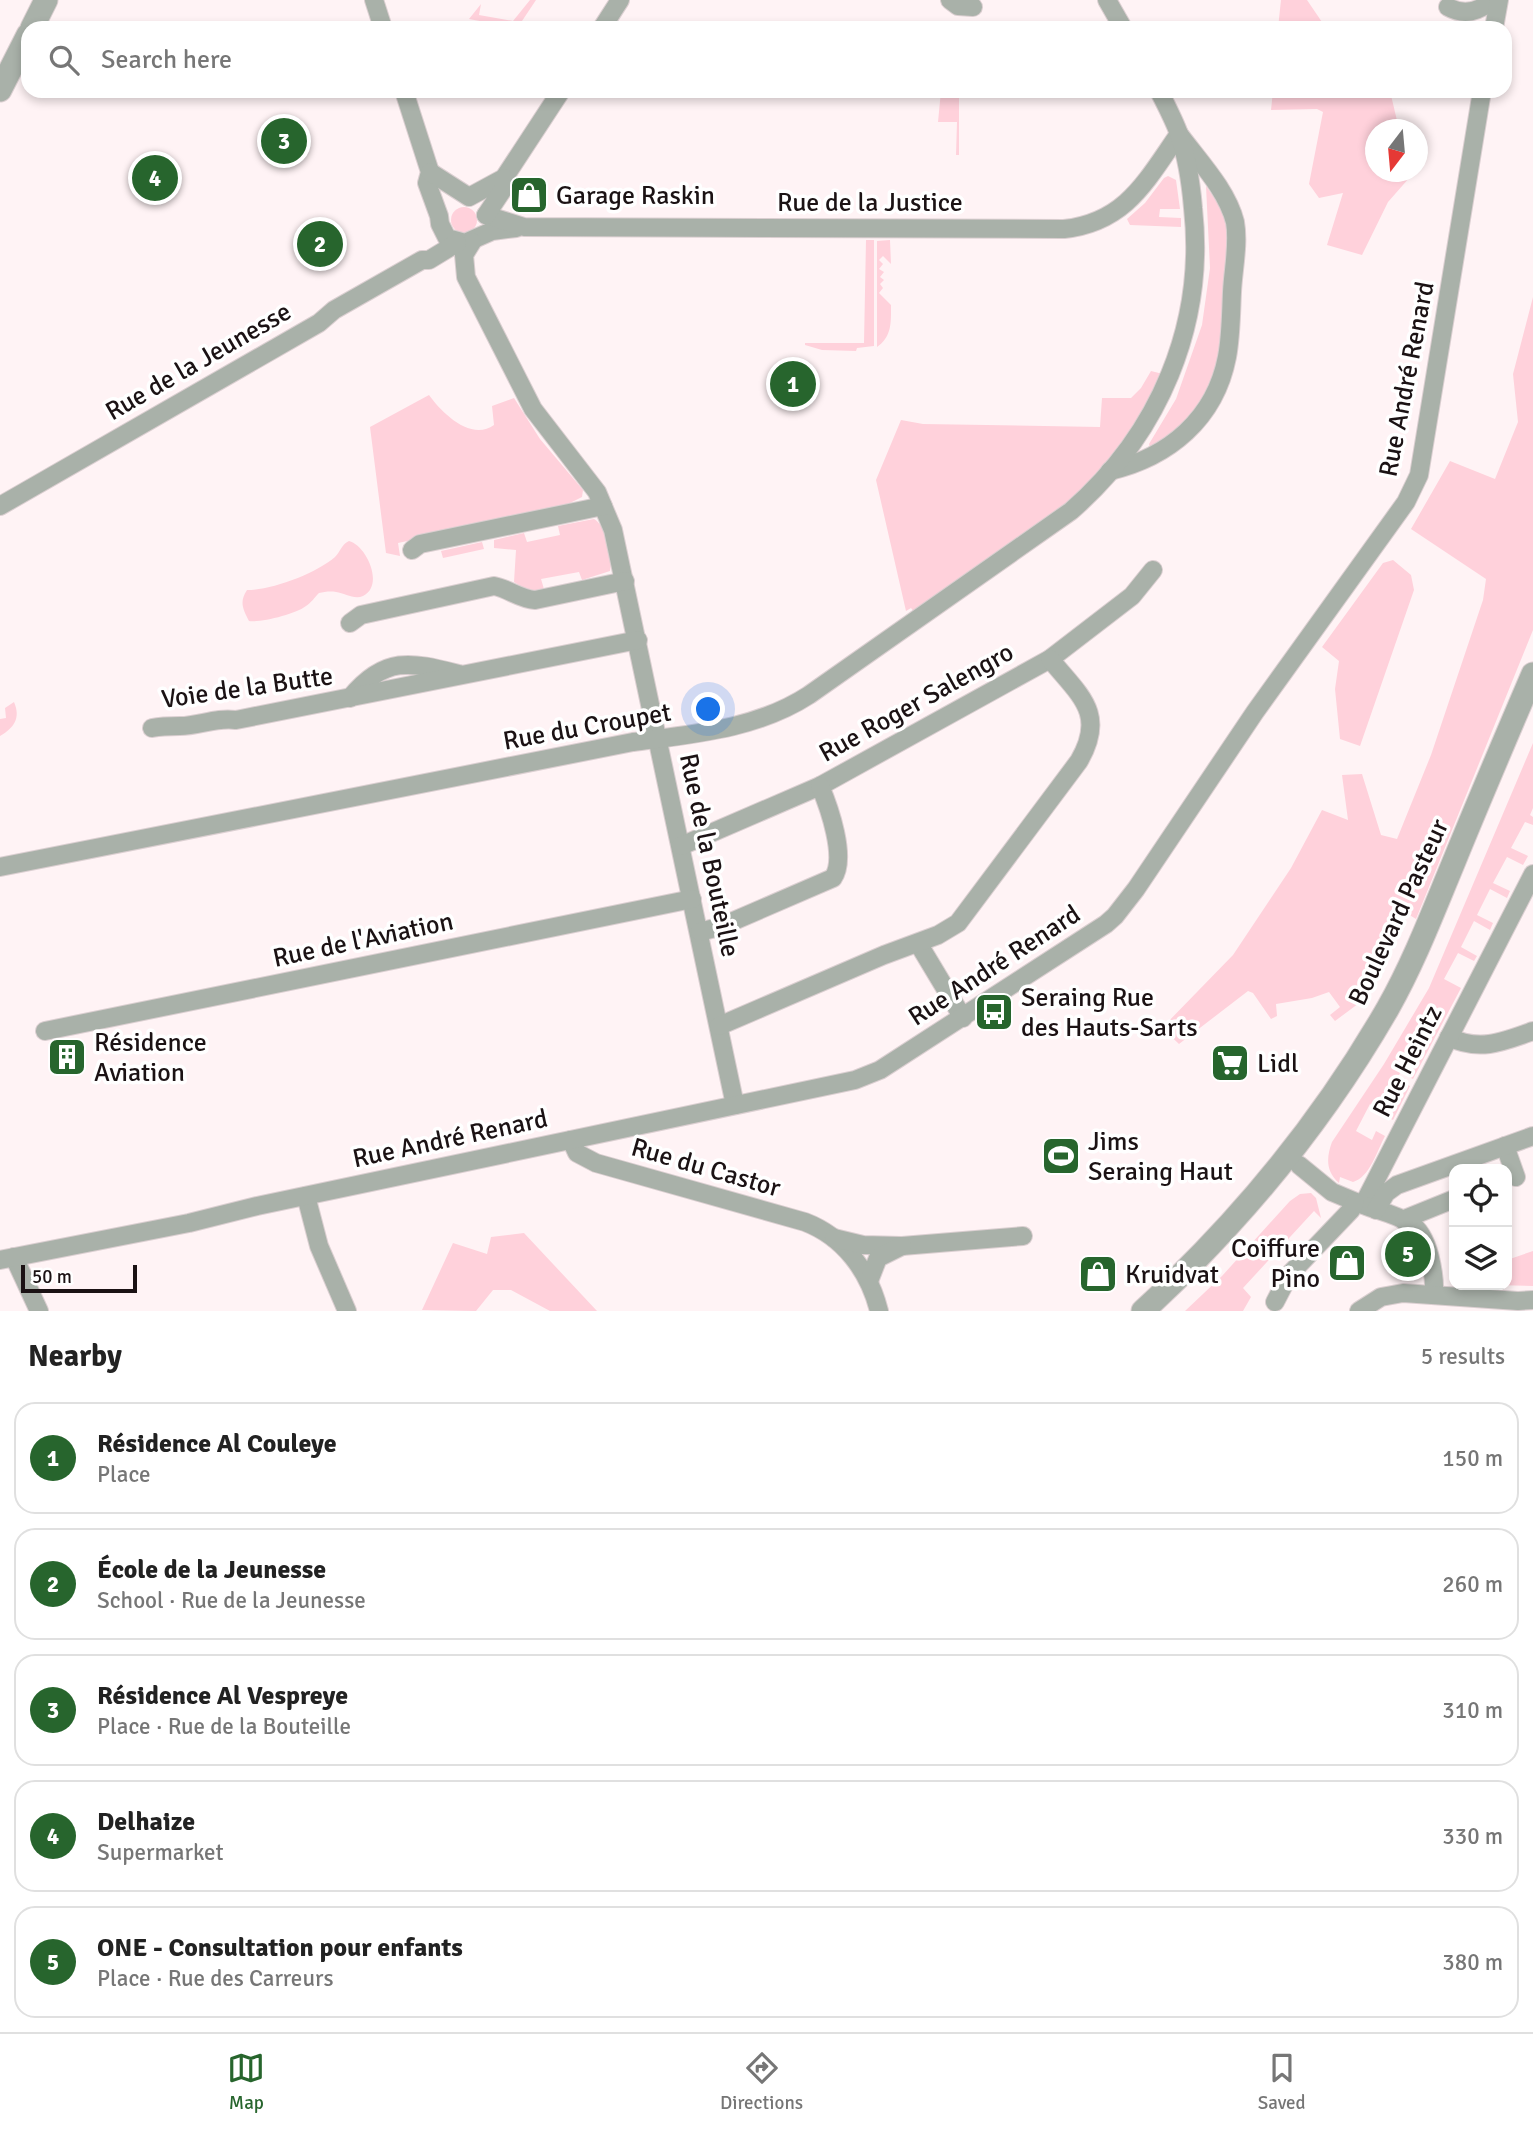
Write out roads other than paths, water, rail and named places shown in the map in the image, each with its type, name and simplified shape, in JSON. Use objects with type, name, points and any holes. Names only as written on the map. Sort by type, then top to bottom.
[{"type":"street","points":[[36,21],[46,0]]},
{"type":"street","points":[[374,0],[381,21]]},
{"type":"street","points":[[606,21],[620,0]]},
{"type":"street","points":[[950,0],[958,6],[973,6]]},
{"type":"street","points":[[1107,0],[1119,21]]},
{"type":"street","points":[[1446,3],[1455,11],[1471,12],[1485,7],[1492,0]]},
{"type":"street","points":[[1495,21],[1499,0]]},
{"type":"street","points":[[1446,3],[1455,21]]},
{"type":"street","points":[[0,90],[21,50]]},
{"type":"street","points":[[406,98],[430,172],[427,183],[455,235]]},
{"type":"street","points":[[486,215],[557,98]]},
{"type":"street","name":"Rue du Croupet","points":[[1110,471],[1128,467],[1155,455],[1170,447],[1183,435],[1207,408],[1227,355],[1235,222],[1231,209],[1215,183],[1179,134],[1162,98]]},
{"type":"street","points":[[1475,98],[1477,121]]},
{"type":"street","name":"Rue André Renard","points":[[7,1259],[189,1223],[867,1076],[963,1018],[1115,916],[1414,487],[1426,442],[1481,98]]},
{"type":"street","name":"Rue du Croupet","points":[[0,867],[751,722],[792,706],[1052,525],[1084,499],[1130,447],[1159,401],[1178,356],[1191,310],[1196,252],[1195,220],[1191,187],[1179,134]]},
{"type":"street","name":"Rue de la Justice","points":[[455,235],[492,232],[516,225],[1047,230],[1079,228],[1098,222],[1131,200],[1179,134]]},
{"type":"street","points":[[430,172],[469,197],[482,206],[486,215],[486,225],[455,235],[436,240],[425,260],[461,272],[464,255],[455,235],[442,209],[453,198],[469,197],[501,187]]},
{"type":"street","points":[[501,187],[501,211],[516,225]]},
{"type":"street","name":"Rue de la Justice","points":[[486,215],[516,225]]},
{"type":"street","name":"Rue de la Jeunesse","points":[[0,506],[319,323],[334,310],[425,260],[455,235]]},
{"type":"street","name":"Rue de la Bouteille","points":[[461,272],[533,409],[588,480],[613,530],[736,1105]]},
{"type":"street","points":[[412,550],[420,544],[603,506]]},
{"type":"street","name":"Rue Roger Salengro","points":[[681,846],[820,786],[1050,659],[1132,596],[1153,570]]},
{"type":"street","points":[[349,623],[361,615],[494,586],[505,588],[526,600],[535,600],[625,581]]},
{"type":"street","name":"Voie de la Butte","points":[[152,728],[223,718],[236,720],[638,640]]},
{"type":"street","points":[[719,1026],[884,954],[951,929],[965,915],[1087,748],[1093,728],[1090,713],[1050,659]]},
{"type":"street","name":"Boulevard Pasteur","points":[[1143,1311],[1214,1241],[1275,1171],[1368,1040],[1410,965],[1533,674]]},
{"type":"street","name":"Boulevard Pasteur","points":[[1162,1311],[1214,1262],[1299,1165],[1355,1086],[1413,990],[1432,952],[1533,709]]},
{"type":"street","points":[[700,932],[722,926],[833,878],[839,859],[830,813],[820,786]]},
{"type":"street","name":"Rue Heintz","points":[[1365,1205],[1533,874]]},
{"type":"street","name":"Rue de l'Aviation","points":[[45,1031],[692,899]]},
{"type":"street","points":[[918,943],[963,1018]]},
{"type":"street","points":[[1449,1037],[1466,1045],[1487,1046],[1533,1031]]},
{"type":"street","points":[[1275,1302],[1289,1275],[1351,1210],[1365,1205],[1397,1185],[1533,1136]]},
{"type":"street","name":"Rue du Castor","points":[[571,1140],[577,1153],[596,1163],[805,1222],[834,1238],[859,1252],[879,1311]]},
{"type":"street","points":[[1298,1142],[1299,1165]]},
{"type":"street","points":[[1505,1146],[1519,1176]]},
{"type":"street","points":[[1275,1171],[1299,1165],[1332,1192],[1404,1221],[1419,1230],[1432,1267],[1434,1295]]},
{"type":"street","points":[[306,1196],[319,1246],[347,1311]]},
{"type":"street","points":[[1404,1221],[1407,1217],[1449,1201]]},
{"type":"street","points":[[875,1263],[865,1264],[859,1252],[902,1245],[1023,1236]]},
{"type":"street","points":[[869,1281],[875,1263],[902,1245]]},
{"type":"street","points":[[7,1259],[39,1311]]},
{"type":"street","points":[[1359,1311],[1370,1302],[1392,1294],[1533,1302],[1528,1311]]},
{"type":"place","name":"Résidence Al Vespreye","points":[[284,141]]},
{"type":"place","name":"Delhaize","points":[[155,178]]},
{"type":"place","name":"Garage Raskin","points":[[529,195]]},
{"type":"place","name":"École de la Jeunesse","points":[[320,244]]},
{"type":"place","name":"Résidence Al Couleye","points":[[793,384]]},
{"type":"place","name":"Seraing Rue des Hauts-Sarts","points":[[994,1012]]},
{"type":"place","name":"Résidence Aviation","points":[[67,1057]]},
{"type":"place","name":"Lidl","points":[[1230,1063]]},
{"type":"place","name":"Jims Seraing Haut","points":[[1061,1156]]},
{"type":"place","name":"ONE - Consultation pour enfants","points":[[1408,1254]]},
{"type":"place","name":"Coiffure Pino","points":[[1347,1263]]},
{"type":"place","name":"Kruidvat","points":[[1098,1274]]}]
